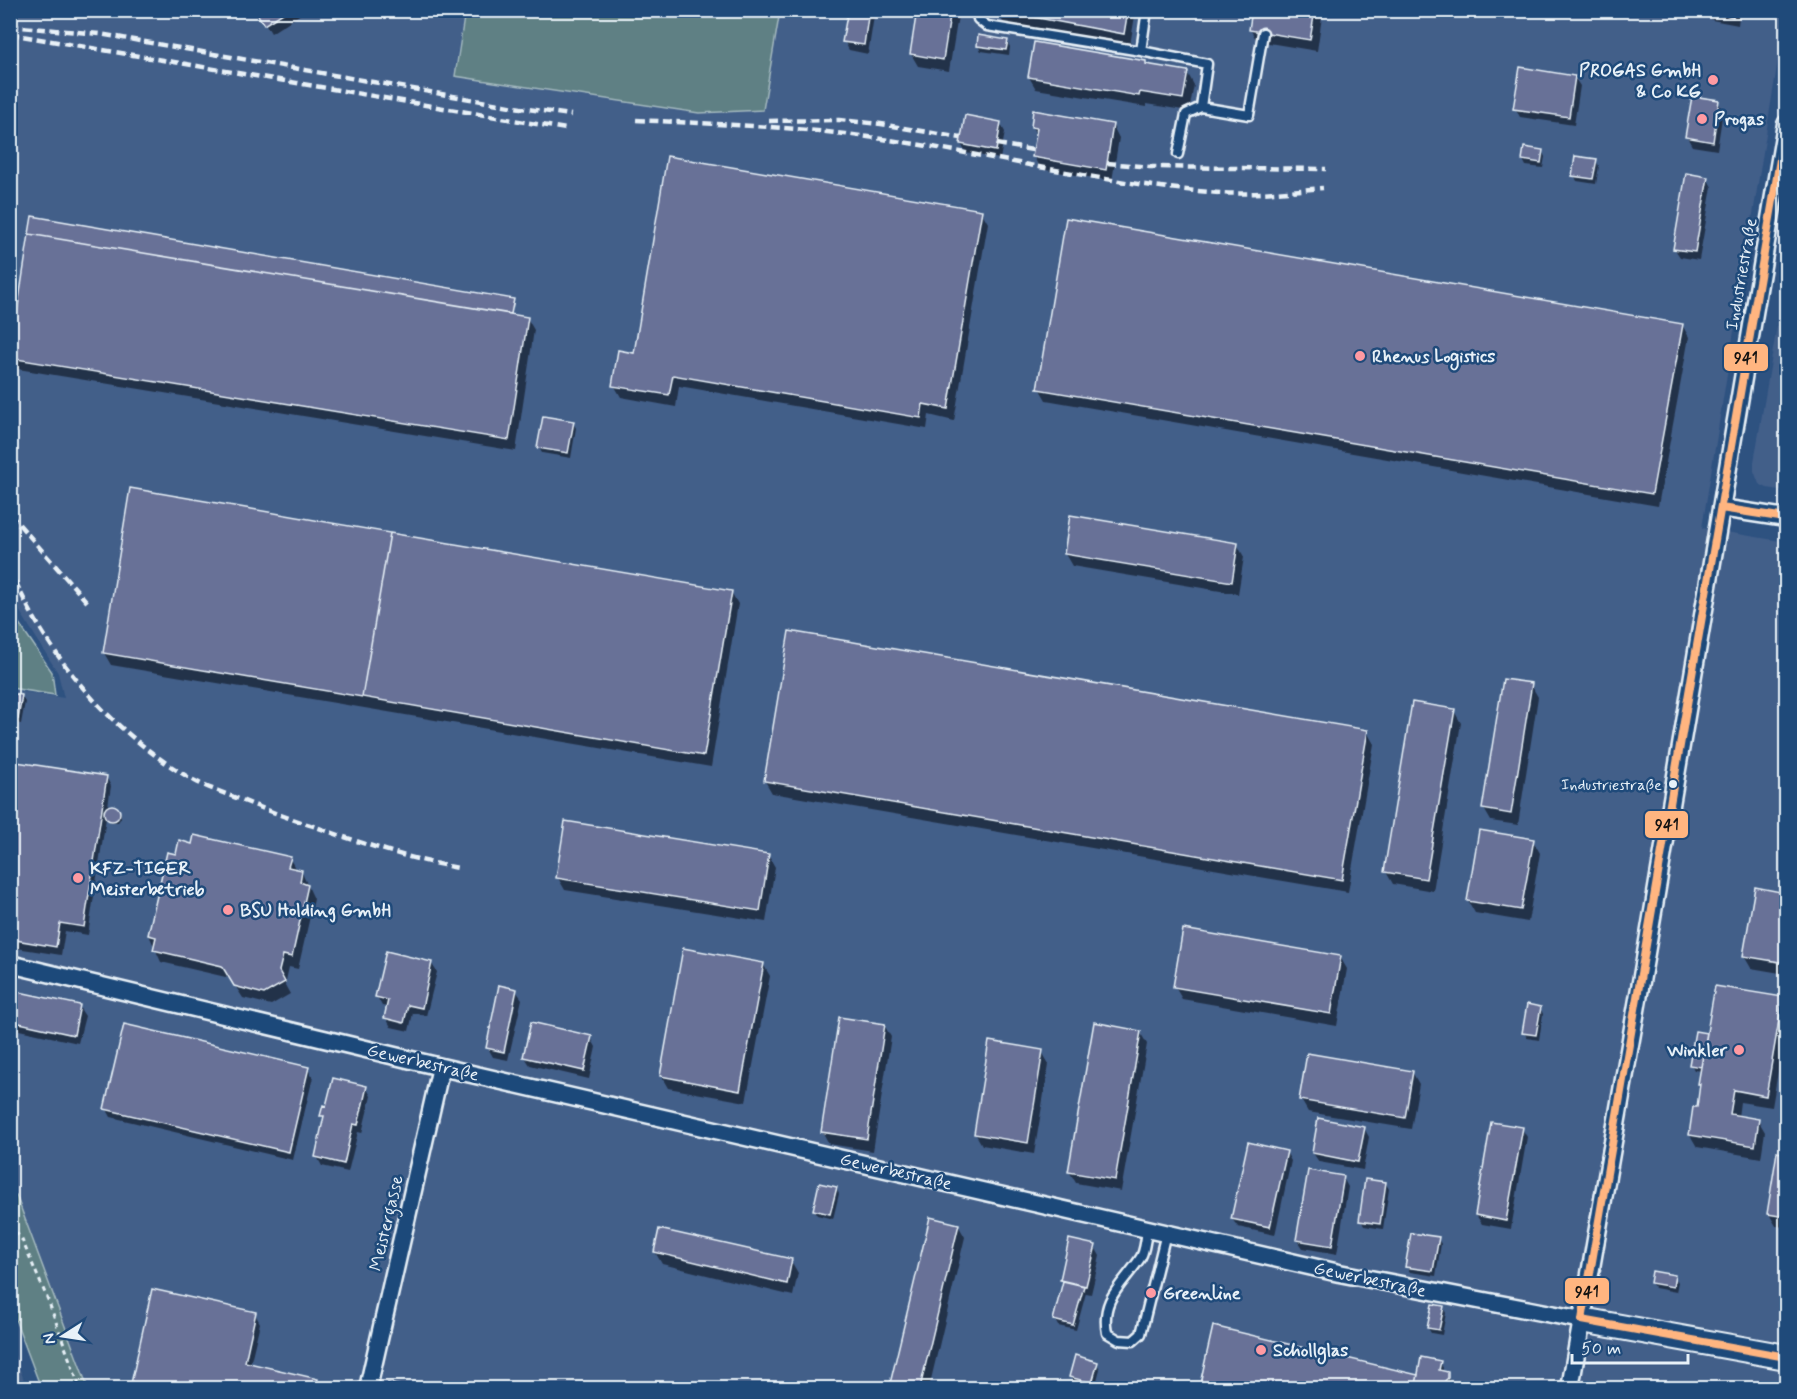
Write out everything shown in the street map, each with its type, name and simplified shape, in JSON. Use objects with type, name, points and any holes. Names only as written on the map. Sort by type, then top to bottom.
[{"type":"street","name":"Industriestraße","points":[[1570,1389],[1786,124]]},
{"type":"street","points":[[1721,508],[1786,519]]},
{"type":"street","name":"Gewerbestraße","points":[[10,964],[441,1067],[1339,1273],[1786,1357]]},
{"type":"street","name":"Meistergasse","points":[[368,1389],[441,1067]]},
{"type":"lane","points":[[977,10],[978,19],[987,26],[1208,64],[1201,106]]},
{"type":"lane","points":[[1140,51],[1147,10]]},
{"type":"lane","points":[[1178,154],[1186,114],[1201,106],[1249,115],[1263,33]]},
{"type":"lane","points":[[1147,1229],[1142,1255],[1111,1295],[1105,1320],[1107,1333],[1119,1340],[1133,1341],[1141,1334],[1166,1233]]},
{"type":"path","points":[[10,1225],[22,1239],[48,1300],[80,1389]]},
{"type":"shaded area","points":[[11,11],[465,11],[455,67],[763,110],[780,11],[1786,11],[1702,528],[1786,542],[1786,1388],[88,1388],[16,1195],[11,1194],[11,690],[64,698],[58,673],[11,597]]},
{"type":"shaded area","points":[[1786,273],[1786,491],[1767,488],[1759,484],[1754,471],[1754,462]]},
{"type":"shaded area","points":[[11,1346],[27,1388],[11,1388]]},
{"type":"green space","points":[[465,10],[780,11],[763,110],[699,113],[455,76]]},
{"type":"green space","points":[[10,610],[52,672],[55,695],[11,688]]},
{"type":"green space","points":[[11,1194],[16,1195],[88,1388],[41,1388],[11,1308]]},
{"type":"building","points":[[255,10],[288,10],[264,25]]},
{"type":"building","points":[[848,10],[869,10],[864,45],[842,42]]},
{"type":"building","points":[[917,10],[951,10],[943,60],[910,54]]},
{"type":"building","points":[[996,10],[1128,10],[1124,34]]},
{"type":"building","points":[[1252,10],[1315,10],[1310,40],[1249,30]]},
{"type":"building","points":[[1706,10],[1734,10],[1733,17]]},
{"type":"building","points":[[978,35],[1008,40],[1006,50],[977,46]]},
{"type":"building","points":[[1034,42],[1146,61],[1146,64],[1188,71],[1183,99],[1140,92],[1139,96],[1028,77]]},
{"type":"building","points":[[1520,67],[1575,76],[1569,117],[1513,109]]},
{"type":"building","name":"Progas","points":[[1692,96],[1719,100],[1713,142],[1685,137]]},
{"type":"building","points":[[1033,110],[1113,124],[1106,170],[1032,157],[1037,128],[1031,127]]},
{"type":"building","points":[[965,115],[1001,122],[996,151],[960,144]]},
{"type":"building","points":[[1524,147],[1543,150],[1541,163],[1522,160]]},
{"type":"building","points":[[667,156],[982,210],[948,409],[923,404],[921,418],[673,375],[669,395],[612,386],[618,350],[634,353]]},
{"type":"building","points":[[1575,156],[1597,159],[1593,179],[1572,176]]},
{"type":"building","points":[[1686,173],[1708,177],[1695,252],[1673,249]]},
{"type":"building","points":[[32,216],[514,299],[511,314],[29,234]]},
{"type":"building","name":"Rhenus Logistics","points":[[1066,218],[1683,324],[1652,494],[1037,389]]},
{"type":"building","points":[[29,234],[528,317],[509,440],[10,358]]},
{"type":"building","points":[[543,416],[574,421],[568,453],[537,448]]},
{"type":"building","points":[[130,488],[390,533],[362,697],[103,653]]},
{"type":"building","points":[[1070,515],[1238,543],[1232,582],[1064,554]]},
{"type":"building","points":[[390,533],[732,591],[704,756],[362,697]]},
{"type":"building","points":[[789,631],[1368,730],[1342,880],[764,781]]},
{"type":"building","points":[[1503,679],[1532,683],[1511,814],[1482,809]]},
{"type":"building","points":[[10,693],[22,695],[18,719],[10,717]]},
{"type":"building","points":[[1412,702],[1455,709],[1426,879],[1384,872]]},
{"type":"building","points":[[10,761],[107,776],[84,927],[60,923],[56,947],[10,939]]},
{"type":"building","points":[[1786,779],[1786,814],[1781,813]]},
{"type":"building","points":[[109,805],[115,805],[120,813],[118,819],[109,821],[104,816],[104,810]]},
{"type":"building","points":[[565,821],[769,854],[760,911],[556,878]]},
{"type":"building","points":[[1479,830],[1534,839],[1521,910],[1467,901]]},
{"type":"building","name":"BSU Holding GmbH","points":[[194,835],[291,857],[288,867],[302,870],[300,882],[308,885],[292,957],[283,955],[279,971],[285,982],[264,994],[234,986],[222,966],[153,950],[156,937],[148,935],[167,852],[176,854],[179,840],[192,844]]},
{"type":"building","points":[[1755,887],[1786,893],[1786,963],[1743,956]]},
{"type":"building","points":[[1183,929],[1341,956],[1331,1014],[1173,987]]},
{"type":"building","points":[[683,948],[764,963],[740,1091],[660,1076]]},
{"type":"building","points":[[386,951],[432,962],[422,1008],[408,1005],[404,1023],[384,1018],[388,1000],[375,997]]},
{"type":"building","points":[[499,985],[517,989],[504,1052],[486,1048]]},
{"type":"building","name":"Winkler","points":[[1715,986],[1783,997],[1766,1096],[1734,1090],[1730,1114],[1759,1119],[1755,1146],[1689,1135],[1693,1107],[1697,1107],[1700,1084],[1698,1084]]},
{"type":"building","points":[[10,990],[80,1005],[74,1035],[10,1021]]},
{"type":"building","points":[[1527,1004],[1541,1007],[1536,1035],[1522,1033]]},
{"type":"building","points":[[839,1017],[885,1024],[867,1139],[821,1132]]},
{"type":"building","points":[[531,1022],[592,1036],[584,1071],[523,1057]]},
{"type":"building","points":[[1094,1022],[1141,1031],[1115,1180],[1068,1172]]},
{"type":"building","points":[[124,1024],[309,1067],[289,1152],[104,1109]]},
{"type":"building","points":[[1695,1031],[1707,1033],[1701,1067],[1689,1065]]},
{"type":"building","points":[[989,1041],[1043,1050],[1028,1143],[974,1134]]},
{"type":"building","points":[[1307,1053],[1413,1071],[1405,1118],[1299,1100]]},
{"type":"building","points":[[333,1078],[367,1086],[358,1125],[353,1124],[344,1164],[315,1157],[324,1116],[320,1116],[323,1105],[326,1106]]},
{"type":"building","points":[[1318,1118],[1365,1127],[1358,1162],[1312,1153]]},
{"type":"building","points":[[1491,1122],[1523,1127],[1506,1221],[1475,1215]]},
{"type":"building","points":[[1248,1142],[1287,1151],[1270,1227],[1231,1219]]},
{"type":"building","points":[[1777,1152],[1786,1154],[1786,1217],[1767,1214]]},
{"type":"building","points":[[1308,1170],[1344,1176],[1332,1246],[1296,1240]]},
{"type":"building","points":[[1365,1179],[1386,1182],[1380,1224],[1359,1221]]},
{"type":"building","points":[[819,1183],[837,1187],[830,1214],[813,1210]]},
{"type":"building","points":[[930,1217],[959,1224],[920,1388],[889,1388]]},
{"type":"building","points":[[659,1229],[792,1259],[787,1284],[654,1252]]},
{"type":"building","points":[[1411,1233],[1439,1237],[1433,1271],[1405,1267]]},
{"type":"building","points":[[1069,1239],[1096,1245],[1086,1286],[1060,1280]]},
{"type":"building","points":[[1652,1271],[1675,1275],[1673,1287],[1650,1283]]},
{"type":"building","points":[[1063,1281],[1084,1286],[1073,1325],[1053,1320]]},
{"type":"building","points":[[152,1289],[256,1312],[245,1362],[318,1379],[316,1388],[130,1388]]},
{"type":"building","points":[[1432,1304],[1444,1306],[1439,1330],[1427,1328]]},
{"type":"building","name":"Schollglas","points":[[1213,1326],[1418,1375],[1415,1388],[1199,1388]]},
{"type":"building","points":[[1075,1355],[1098,1362],[1092,1383],[1069,1377]]},
{"type":"building","points":[[1421,1357],[1441,1361],[1439,1370],[1448,1372],[1443,1388],[1416,1385]]},
{"type":"building","points":[[388,1383],[410,1388],[387,1388]]},
{"type":"railway","points":[[10,26],[100,34],[571,115]]},
{"type":"railway","points":[[10,34],[566,129]]},
{"type":"railway","points":[[636,120],[839,133],[911,143],[1081,175],[1166,188],[1223,193],[1281,192],[1323,188]]},
{"type":"railway","points":[[769,121],[839,120],[881,124],[961,138]]},
{"type":"railway","points":[[997,144],[1033,150]]},
{"type":"railway","points":[[1107,163],[1150,167],[1326,169]]},
{"type":"railway","points":[[10,514],[88,603]]},
{"type":"railway","points":[[10,569],[43,633],[85,690],[136,740],[165,762],[203,785],[279,814],[383,850],[458,868]]},
{"type":"transit line","name":"941","points":[[1786,124],[1582,1320],[1786,1357]]},
{"type":"transit line","name":"941","points":[[1721,508],[1786,518]]},
{"type":"place","name":"PROGAS GmbH & Co KG","points":[[1713,80]]},
{"type":"place","name":"Progas","points":[[1702,119]]},
{"type":"place","name":"Rhenus Logistics","points":[[1360,356]]},
{"type":"place","name":"Industriestraße","points":[[1673,784]]},
{"type":"place","name":"KFZ-TIGER Meisterbetrieb","points":[[78,878]]},
{"type":"place","name":"BSU Holding GmbH","points":[[228,910]]},
{"type":"place","name":"Winkler","points":[[1739,1050]]},
{"type":"place","name":"Greenline","points":[[1151,1293]]},
{"type":"place","name":"Schollglas","points":[[1261,1350]]}]
